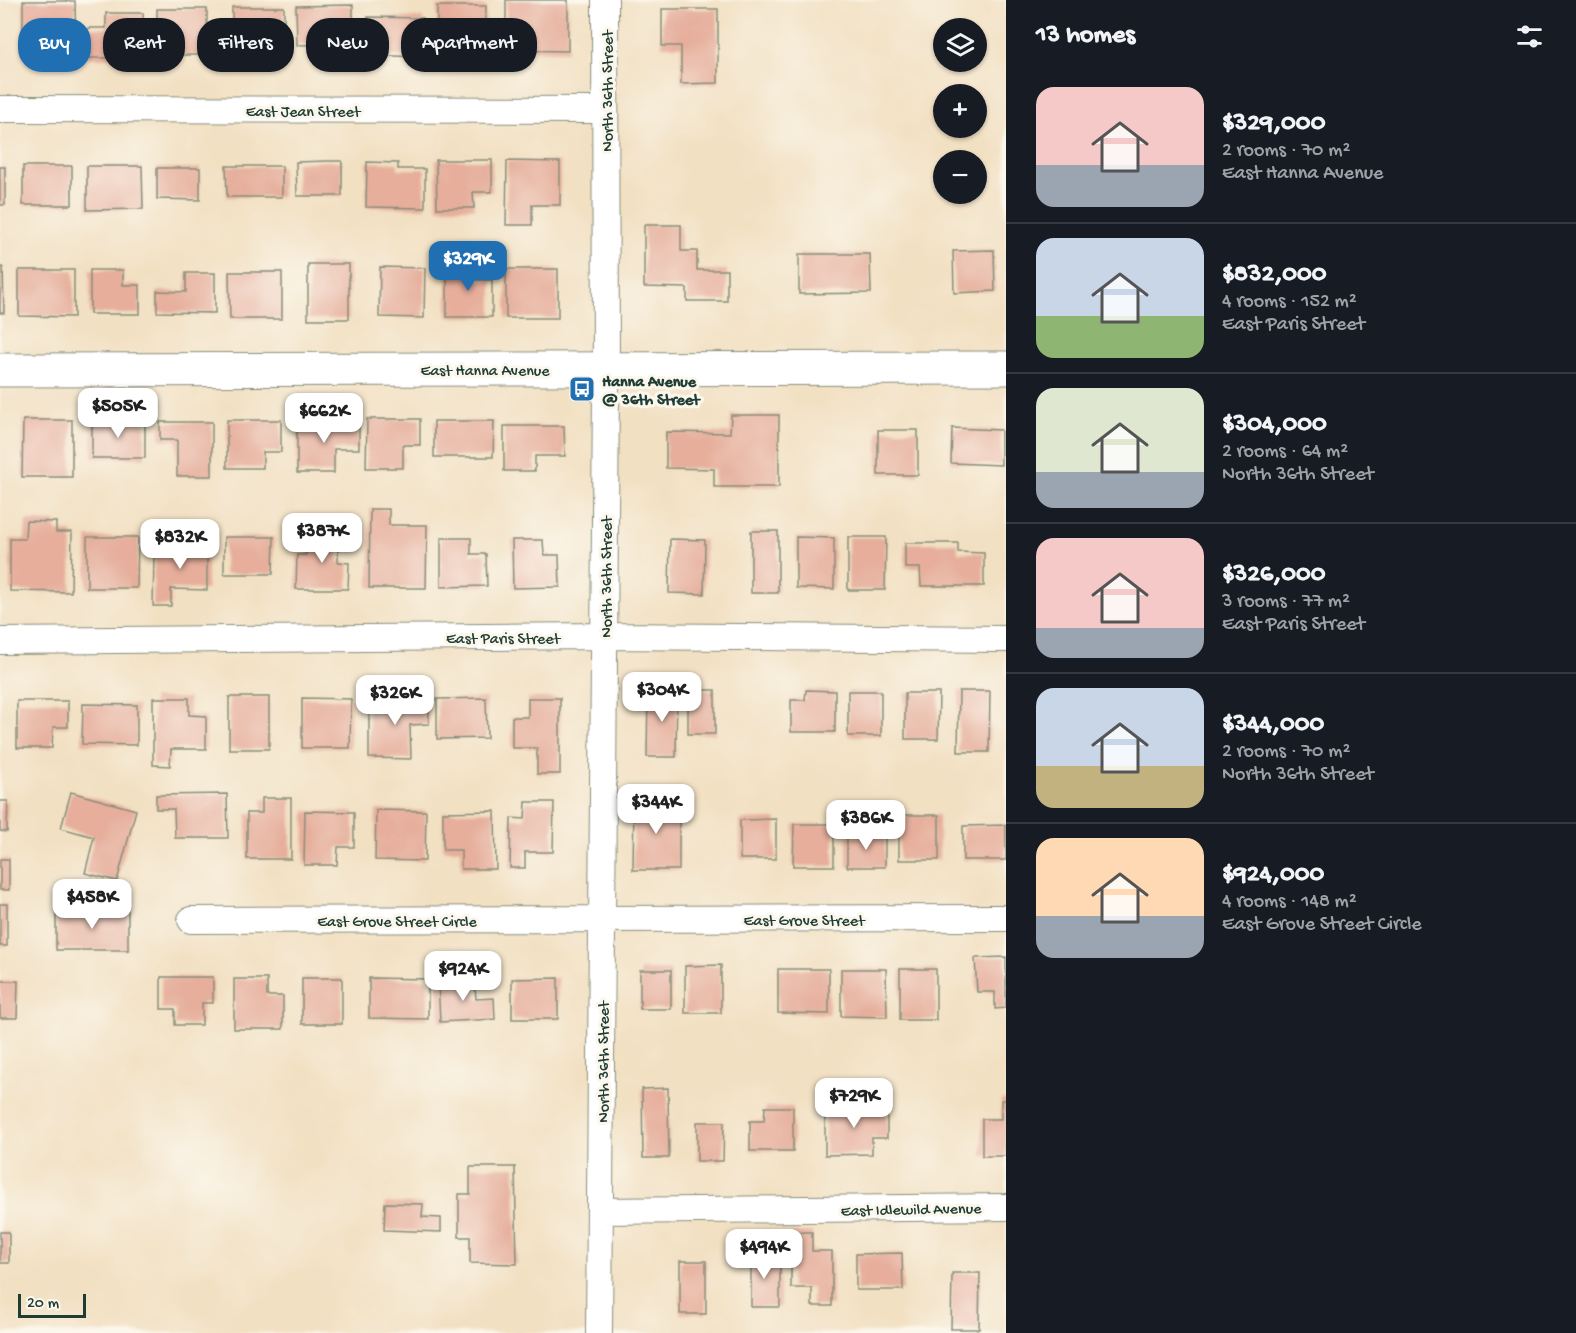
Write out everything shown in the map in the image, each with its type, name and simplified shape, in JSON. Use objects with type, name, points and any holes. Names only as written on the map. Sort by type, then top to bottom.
[{"type":"street","name":"North 36th Street","points":[[599,1333],[605,636],[606,0]]},
{"type":"street","name":"East Jean Street","points":[[0,109],[605,110]]},
{"type":"street","name":"East Hanna Avenue","points":[[0,370],[1006,368]]},
{"type":"street","name":"East Paris Street","points":[[0,641],[605,636],[1006,639]]},
{"type":"street","name":"East Grove Street","points":[[603,919],[1006,918]]},
{"type":"street","name":"East Grove Street Circle","points":[[191,920],[603,919]]},
{"type":"street","name":"East Idlewild Avenue","points":[[600,1211],[1006,1207]]},
{"type":"building","points":[[506,0],[568,0],[568,51],[537,50],[537,18],[506,18]]},
{"type":"building","points":[[23,1],[75,1],[75,18],[23,18]]},
{"type":"building","points":[[353,5],[353,18],[306,18],[306,45],[297,45],[296,6]]},
{"type":"building","points":[[437,6],[486,6],[486,18],[437,18]]},
{"type":"building","points":[[232,7],[284,7],[284,18],[232,18]]},
{"type":"building","points":[[157,9],[207,9],[207,18],[197,18],[197,55],[185,55],[185,18],[157,18]]},
{"type":"building","points":[[662,9],[718,9],[718,83],[681,84],[681,46],[662,46]]},
{"type":"building","points":[[106,13],[143,13],[143,18],[106,18]]},
{"type":"building","points":[[368,17],[423,18],[401,18],[401,56],[389,56],[389,18]]},
{"type":"building","points":[[91,28],[103,28],[103,58],[91,58]]},
{"type":"building","points":[[436,160],[492,160],[492,192],[473,192],[474,208],[437,208]]},
{"type":"building","points":[[342,161],[342,196],[297,196],[296,162]]},
{"type":"building","points":[[507,161],[560,162],[560,205],[532,205],[532,225],[506,225]]},
{"type":"building","points":[[367,162],[398,163],[398,169],[425,169],[425,208],[366,207]]},
{"type":"building","points":[[23,166],[72,166],[72,205],[23,205]]},
{"type":"building","points":[[87,166],[142,166],[143,209],[87,210]]},
{"type":"building","points":[[226,166],[282,166],[282,197],[227,197]]},
{"type":"building","points":[[0,167],[5,167],[5,205],[0,205]]},
{"type":"building","points":[[157,168],[200,168],[200,200],[157,199]]},
{"type":"building","points":[[644,225],[681,225],[681,251],[697,251],[697,270],[727,270],[727,301],[687,301],[687,288],[644,287]]},
{"type":"building","points":[[994,250],[995,291],[954,293],[953,251]]},
{"type":"building","points":[[799,254],[870,254],[871,293],[799,294]]},
{"type":"building","points":[[447,262],[477,262],[477,280],[492,280],[492,317],[447,317]]},
{"type":"building","points":[[308,264],[349,264],[349,319],[308,319]]},
{"type":"building","points":[[0,267],[3,267],[4,313],[0,313]]},
{"type":"building","points":[[380,267],[425,268],[424,318],[379,317]]},
{"type":"building","points":[[506,269],[558,269],[558,318],[506,318]]},
{"type":"building","points":[[19,270],[74,270],[74,317],[19,316]]},
{"type":"building","points":[[90,270],[123,270],[123,285],[140,285],[140,314],[90,314]]},
{"type":"building","points":[[229,272],[282,272],[282,319],[230,319]]},
{"type":"building","points":[[186,273],[215,273],[215,313],[157,312],[157,291],[186,292]]},
{"type":"building","points":[[731,415],[779,415],[779,487],[714,487],[714,469],[666,468],[666,432],[730,433]]},
{"type":"building","points":[[92,419],[145,419],[145,458],[92,458]]},
{"type":"building","points":[[367,419],[420,419],[420,445],[403,445],[403,468],[366,468]]},
{"type":"building","points":[[23,420],[72,420],[72,477],[22,477]]},
{"type":"building","points":[[227,420],[281,420],[281,452],[263,452],[263,468],[227,468]]},
{"type":"building","points":[[297,421],[359,421],[359,449],[334,449],[334,473],[297,473]]},
{"type":"building","points":[[434,421],[494,421],[493,457],[434,457]]},
{"type":"building","points":[[160,422],[212,422],[212,476],[177,476],[177,440],[160,440]]},
{"type":"building","points":[[504,426],[564,426],[565,456],[535,456],[535,471],[504,471]]},
{"type":"building","points":[[952,428],[1001,430],[1001,465],[951,463]]},
{"type":"building","points":[[878,430],[918,430],[918,475],[878,475]]},
{"type":"building","points":[[370,509],[389,509],[389,525],[427,525],[426,588],[369,588]]},
{"type":"building","points":[[26,521],[56,522],[56,532],[72,532],[71,592],[10,591],[10,539],[25,539]]},
{"type":"building","points":[[751,531],[778,531],[778,593],[751,593]]},
{"type":"building","points":[[306,532],[338,533],[338,562],[349,563],[348,589],[296,589],[297,555],[306,555]]},
{"type":"building","points":[[87,537],[138,537],[137,588],[87,588]]},
{"type":"building","points":[[224,537],[274,537],[273,574],[224,574]]},
{"type":"building","points":[[796,537],[834,538],[834,589],[796,588]]},
{"type":"building","points":[[848,537],[886,537],[885,590],[848,590]]},
{"type":"building","points":[[441,538],[471,538],[471,554],[486,554],[487,586],[441,587]]},
{"type":"building","points":[[670,539],[705,540],[704,594],[669,593]]},
{"type":"building","points":[[172,540],[207,540],[207,590],[171,589],[171,606],[153,606],[154,556],[172,557]]},
{"type":"building","points":[[512,540],[543,540],[544,555],[559,555],[560,587],[513,588]]},
{"type":"building","points":[[905,543],[958,543],[958,552],[984,553],[984,586],[921,586],[920,568],[905,568]]},
{"type":"building","points":[[648,688],[677,688],[676,757],[647,757]]},
{"type":"building","points":[[688,690],[715,690],[715,734],[688,734]]},
{"type":"building","points":[[806,690],[835,691],[835,732],[791,732],[791,700],[805,700]]},
{"type":"building","points":[[848,691],[881,691],[881,736],[848,736]]},
{"type":"building","points":[[959,691],[990,691],[989,752],[958,752]]},
{"type":"building","points":[[905,693],[939,693],[938,739],[905,739]]},
{"type":"building","points":[[229,697],[269,697],[269,749],[229,749]]},
{"type":"building","points":[[153,698],[189,698],[189,715],[206,716],[206,749],[171,749],[170,766],[153,765]]},
{"type":"building","points":[[302,698],[351,699],[350,748],[302,748]]},
{"type":"building","points":[[429,698],[429,724],[410,725],[411,759],[369,758],[369,699]]},
{"type":"building","points":[[486,698],[487,738],[437,739],[437,699]]},
{"type":"building","points":[[528,698],[560,698],[560,774],[537,774],[537,748],[512,748],[512,717],[528,717]]},
{"type":"building","points":[[17,701],[68,701],[68,727],[53,727],[52,748],[17,748]]},
{"type":"building","points":[[83,704],[137,705],[137,745],[82,744]]},
{"type":"building","points":[[71,792],[136,810],[117,881],[85,873],[94,837],[61,828]]},
{"type":"building","points":[[227,794],[228,838],[175,838],[174,809],[156,809],[156,795]]},
{"type":"building","points":[[262,798],[291,798],[291,859],[247,859],[247,813],[262,813]]},
{"type":"building","points":[[634,799],[679,799],[679,870],[633,870]]},
{"type":"building","points":[[0,801],[8,801],[7,832],[0,831]]},
{"type":"building","points":[[526,802],[554,802],[553,852],[525,852],[525,868],[510,868],[511,818],[525,819]]},
{"type":"building","points":[[376,810],[426,811],[425,861],[375,860]]},
{"type":"building","points":[[305,811],[354,812],[354,847],[338,847],[337,865],[304,865]]},
{"type":"building","points":[[495,811],[496,869],[461,869],[461,850],[443,850],[443,812]]},
{"type":"building","points":[[899,815],[939,815],[939,860],[899,860]]},
{"type":"building","points":[[776,819],[776,859],[740,859],[740,820]]},
{"type":"building","points":[[794,824],[834,824],[834,866],[793,866]]},
{"type":"building","points":[[1006,825],[1006,860],[963,860],[963,826]]},
{"type":"building","points":[[885,835],[885,867],[847,867],[847,836]]},
{"type":"building","points":[[0,859],[9,859],[9,890],[0,890]]},
{"type":"building","points":[[0,904],[7,904],[7,946],[0,946]]},
{"type":"building","points":[[56,910],[128,910],[128,950],[56,950]]},
{"type":"building","points":[[1006,957],[1006,1008],[995,1009],[995,992],[977,992],[975,958]]},
{"type":"building","points":[[721,965],[721,1013],[685,1013],[685,966]]},
{"type":"building","points":[[778,969],[829,969],[829,1014],[778,1013]]},
{"type":"building","points":[[841,969],[886,969],[887,1017],[841,1016]]},
{"type":"building","points":[[900,969],[936,969],[936,1020],[900,1020]]},
{"type":"building","points":[[640,970],[671,970],[671,1009],[640,1009]]},
{"type":"building","points":[[161,977],[213,977],[213,1003],[202,1003],[202,1025],[175,1025],[175,1009],[161,1009]]},
{"type":"building","points":[[302,978],[342,978],[342,1024],[302,1024]]},
{"type":"building","points":[[369,978],[428,979],[428,1019],[369,1018]]},
{"type":"building","points":[[474,978],[476,999],[494,998],[495,1019],[440,1022],[438,980]]},
{"type":"building","points":[[558,978],[558,1019],[512,1019],[512,979]]},
{"type":"building","points":[[234,979],[267,979],[267,996],[283,996],[283,1029],[234,1029]]},
{"type":"building","points":[[0,981],[18,981],[17,1018],[0,1018]]},
{"type":"building","points":[[668,1088],[669,1158],[643,1158],[642,1089]]},
{"type":"building","points":[[1001,1100],[1006,1100],[1006,1156],[982,1156],[982,1119],[1001,1119]]},
{"type":"building","points":[[765,1107],[793,1107],[793,1151],[750,1151],[750,1121],[764,1121]]},
{"type":"building","points":[[825,1107],[887,1107],[887,1138],[872,1138],[872,1154],[825,1155]]},
{"type":"building","points":[[697,1122],[724,1122],[723,1161],[697,1161]]},
{"type":"building","points":[[470,1167],[515,1167],[517,1264],[470,1263],[470,1237],[459,1237],[459,1194],[470,1194]]},
{"type":"building","points":[[385,1203],[423,1204],[422,1217],[441,1218],[441,1232],[384,1230]]},
{"type":"building","points":[[0,1232],[9,1232],[9,1263],[0,1263]]},
{"type":"building","points":[[791,1232],[812,1232],[812,1251],[832,1251],[832,1306],[812,1306],[812,1288],[791,1288]]},
{"type":"building","points":[[751,1246],[765,1246],[765,1261],[780,1261],[780,1307],[751,1307]]},
{"type":"building","points":[[902,1253],[903,1290],[856,1290],[856,1254]]},
{"type":"building","points":[[680,1261],[706,1261],[706,1314],[680,1314]]},
{"type":"building","points":[[952,1273],[980,1273],[979,1329],[951,1329]]},
{"type":"place","name":"Hanna Avenue @ 36th Street","points":[[582,389]]}]
